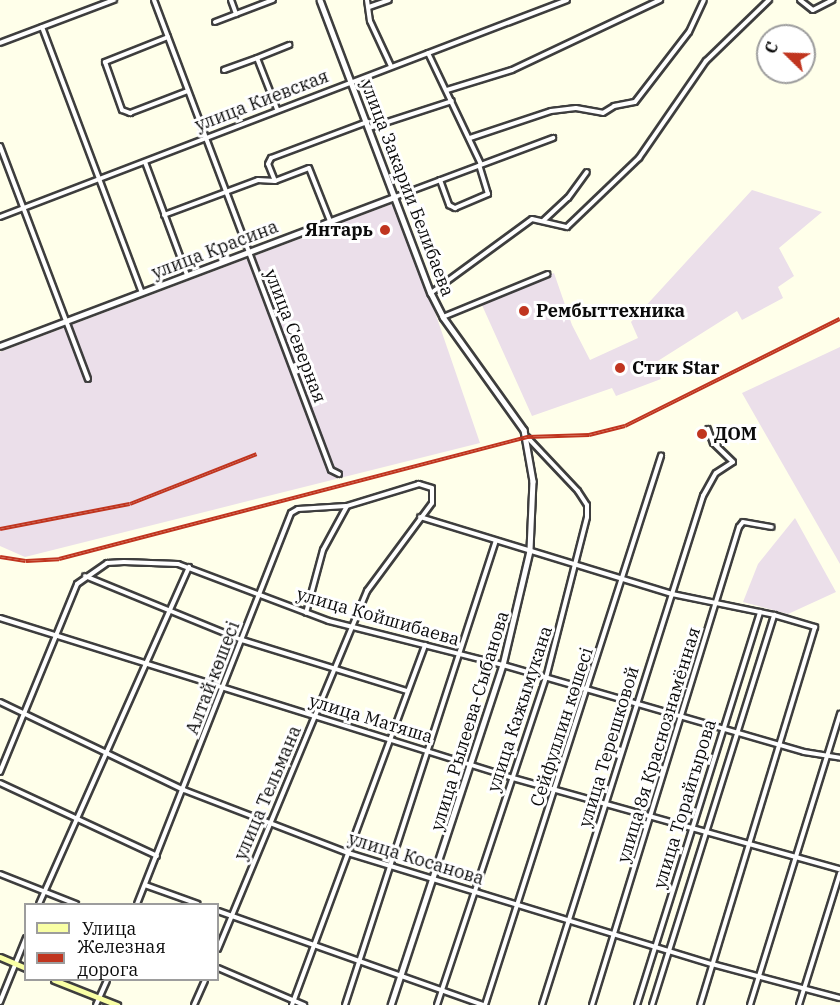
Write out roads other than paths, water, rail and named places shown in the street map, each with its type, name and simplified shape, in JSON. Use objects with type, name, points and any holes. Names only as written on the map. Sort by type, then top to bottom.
[{"type":"main road","points":[[0,957],[24,967]]},
{"type":"main road","points":[[56,981],[117,1005]]},
{"type":"street","points":[[0,43],[114,0]]},
{"type":"street","name":"улица Северная","points":[[154,0],[331,470],[339,474]]},
{"type":"street","points":[[231,0],[236,14]]},
{"type":"street","points":[[215,22],[273,0]]},
{"type":"street","name":"улица Закарии Белибаева","points":[[320,0],[431,293],[443,317],[527,436]]},
{"type":"street","points":[[368,0],[370,21],[391,66]]},
{"type":"street","points":[[369,7],[388,0]]},
{"type":"street","name":"улица Киевская","points":[[0,217],[277,109],[567,0]]},
{"type":"street","points":[[447,90],[512,70],[660,0]]},
{"type":"street","points":[[470,138],[531,115],[576,108],[603,113],[614,106],[635,102],[689,32],[704,0]]},
{"type":"street","points":[[431,293],[532,219],[563,229],[635,163],[706,61],[769,0]]},
{"type":"street","points":[[800,0],[813,10],[833,0]]},
{"type":"street","points":[[42,27],[142,293]]},
{"type":"street","points":[[168,37],[107,59],[113,88],[126,113],[188,91]]},
{"type":"street","points":[[224,70],[289,45]]},
{"type":"street","points":[[428,53],[470,138],[488,194],[455,207],[449,205],[440,180]]},
{"type":"street","points":[[257,58],[277,109]]},
{"type":"street","points":[[275,181],[268,164],[271,158],[368,125],[452,101]]},
{"type":"street","name":"улица Красина","points":[[0,346],[553,138]]},
{"type":"street","points":[[0,146],[88,379]]},
{"type":"street","points":[[145,162],[187,275]]},
{"type":"street","points":[[164,215],[258,180],[275,181],[309,168],[330,221]]},
{"type":"street","points":[[543,221],[568,198],[587,172]]},
{"type":"street","points":[[443,317],[548,274]]},
{"type":"street","name":"улица Терешковой","points":[[542,1005],[703,496],[716,472],[733,462],[712,443],[708,429]]},
{"type":"street","name":"улица Рылеева-Сыбанова","points":[[391,1005],[473,765],[503,664],[530,551],[533,481],[527,436]]},
{"type":"street","name":"улица Кажымукана","points":[[437,1005],[546,678],[577,566],[587,505],[527,436]]},
{"type":"street","name":"Сейфуллин көшесі","points":[[484,1005],[557,791],[661,456]]},
{"type":"street","name":"улица Тельмана","points":[[219,946],[352,625],[377,573],[434,495],[432,488],[419,484],[347,506]]},
{"type":"street","points":[[306,613],[323,550],[347,506]]},
{"type":"street","name":"Алтай көшесі","points":[[137,903],[184,790],[291,513],[298,509],[347,506]]},
{"type":"street","points":[[420,517],[672,594],[774,615],[815,627],[781,745],[700,1005]]},
{"type":"street","name":"улица 8я Краснознамённая","points":[[592,1005],[718,604],[739,527],[743,522],[772,527]]},
{"type":"street","points":[[345,1005],[496,541]]},
{"type":"street","name":"улица Койшибаева","points":[[84,576],[107,563],[124,562],[189,567],[306,613],[460,655],[503,664],[588,691],[637,702],[781,745],[840,758]]},
{"type":"street","points":[[39,903],[189,567]]},
{"type":"street","points":[[0,772],[59,637],[77,584],[84,576],[242,640],[407,692]]},
{"type":"street","name":"улица Торайгырова","points":[[637,1005],[760,612]]},
{"type":"street","name":"улица Торайгырова","points":[[652,1005],[774,615]]},
{"type":"street","name":"улица Матяша","points":[[0,618],[513,778],[840,871]]},
{"type":"street","points":[[293,1003],[425,645]]},
{"type":"street","name":"улица Косанова","points":[[0,702],[25,716],[184,790],[348,853],[712,964],[760,974],[840,998]]},
{"type":"street","points":[[750,1005],[840,714]]},
{"type":"street","points":[[0,783],[157,856]]},
{"type":"street","points":[[799,1005],[840,871]]},
{"type":"street","points":[[0,873],[74,903]]},
{"type":"street","points":[[145,885],[195,903]]},
{"type":"street","points":[[219,911],[484,1005]]},
{"type":"street","points":[[0,1002],[24,943]]},
{"type":"street","points":[[219,968],[293,1003],[304,1005]]},
{"type":"street","points":[[96,1005],[107,981]]},
{"type":"street","points":[[194,1005],[205,981]]},
{"type":"railway","points":[[0,557],[26,561],[59,559],[527,437],[589,435],[625,426],[840,319]]},
{"type":"railway","points":[[0,529],[130,504],[257,454]]},
{"type":"place","name":"Янтарь","points":[[385,230]]},
{"type":"place","name":"Рембыттехника","points":[[524,311]]},
{"type":"place","name":"Стик Star","points":[[620,368]]},
{"type":"place","name":"ДОМ","points":[[702,434]]}]
